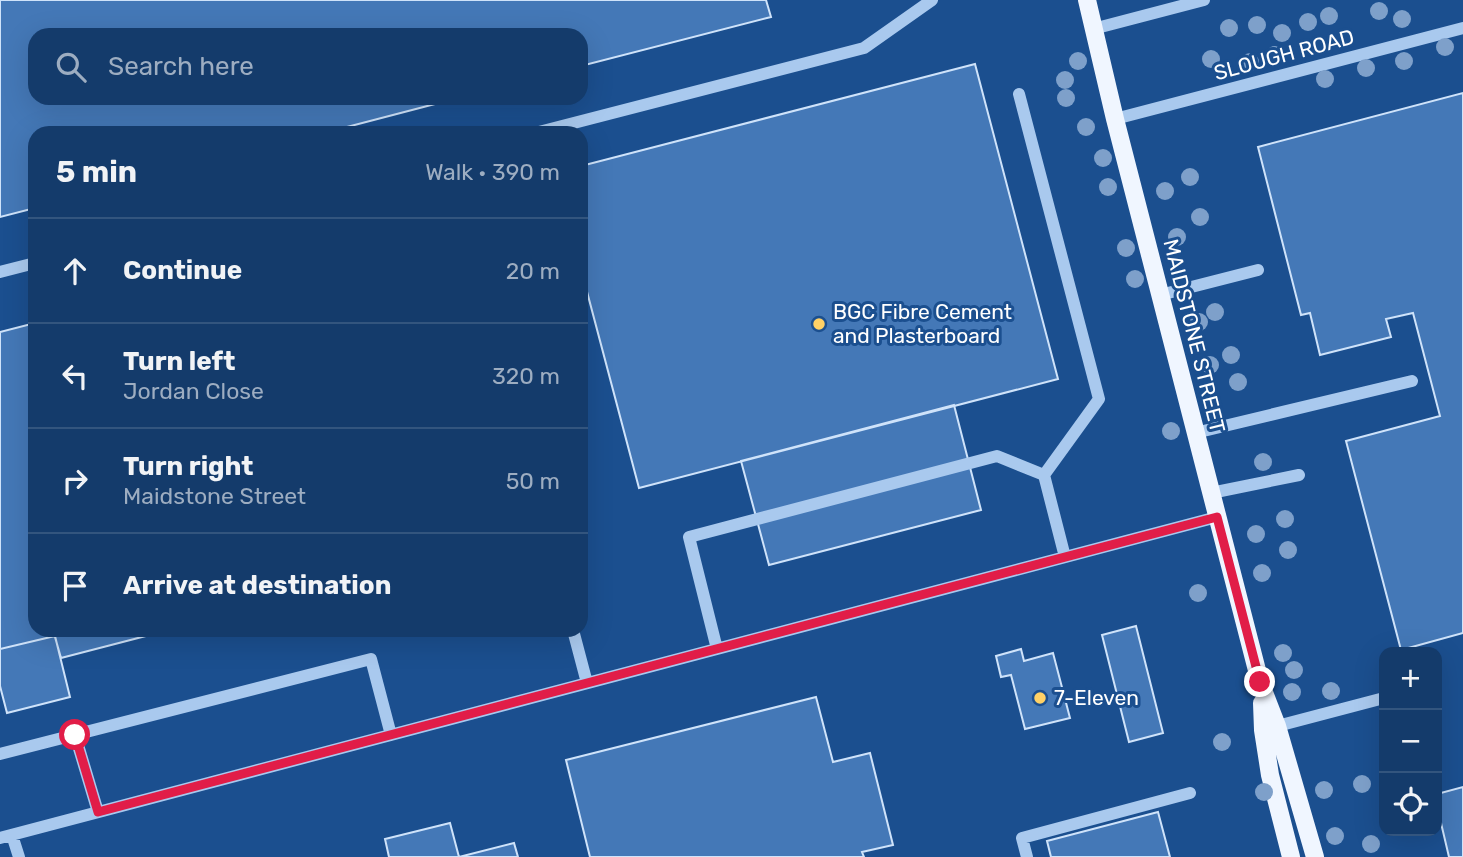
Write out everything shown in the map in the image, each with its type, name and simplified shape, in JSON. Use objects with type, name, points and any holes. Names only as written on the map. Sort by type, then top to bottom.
[{"type":"main road","name":"MAIDSTONE STREET","points":[[1087,0],[1270,728],[1315,857]]},
{"type":"main road","name":"MAIDSTONE STREET","points":[[1270,728],[1270,775],[1291,857]]},
{"type":"street","points":[[562,126],[864,48],[932,0]]},
{"type":"street","points":[[1093,29],[1204,0]]},
{"type":"street","name":"SLOUGH ROAD","points":[[1115,119],[1463,28]]},
{"type":"street","points":[[1019,94],[1099,399],[1044,475]]},
{"type":"street","points":[[0,272],[28,265]]},
{"type":"street","points":[[1160,295],[1258,271]]},
{"type":"street","points":[[1195,433],[1412,381]]},
{"type":"street","points":[[717,649],[689,537],[997,456],[1044,475]]},
{"type":"street","points":[[1044,475],[1065,557]]},
{"type":"street","points":[[1211,494],[1299,475]]},
{"type":"street","points":[[19,857],[6,836],[1217,517]]},
{"type":"street","points":[[575,637],[587,683]]},
{"type":"street","points":[[0,754],[371,659],[391,735]]},
{"type":"street","points":[[1270,728],[1379,699]]},
{"type":"street","points":[[75,735],[98,812]]},
{"type":"street","points":[[1027,857],[1022,838],[1190,793]]},
{"type":"building","points":[[0,0],[766,0],[771,17],[588,64],[588,28],[28,28],[28,105],[431,105],[351,126],[28,126],[28,210],[0,217]]},
{"type":"building","name":"BGC Fibre Cement and Plasterboard","points":[[975,64],[1058,379],[639,488],[588,295],[588,164]]},
{"type":"building","points":[[1463,93],[1463,633],[1412,647],[1400,647],[1346,441],[1440,416],[1413,313],[1386,319],[1391,337],[1320,355],[1310,313],[1301,315],[1258,147]]},
{"type":"building","points":[[28,325],[28,637],[51,637],[0,649],[0,332]]},
{"type":"building","points":[[954,405],[981,510],[769,565],[741,461]]},
{"type":"building","points":[[1136,626],[1163,733],[1129,742],[1102,635]]},
{"type":"building","points":[[55,637],[142,637],[61,658]]},
{"type":"building","points":[[55,637],[70,697],[7,713],[0,686],[0,649]]},
{"type":"building","name":"7-Eleven","points":[[1021,649],[1024,661],[1053,653],[1070,718],[1025,729],[1011,675],[1001,677],[996,656]]},
{"type":"building","points":[[816,697],[833,762],[870,753],[893,845],[862,852],[864,857],[590,857],[566,760]]},
{"type":"building","points":[[1463,787],[1463,857],[1449,857],[1442,827],[1442,793]]},
{"type":"building","points":[[1158,812],[1170,857],[1051,857],[1047,841]]},
{"type":"building","points":[[450,823],[459,857],[389,857],[385,839]]},
{"type":"building","points":[[514,843],[518,857],[459,857]]},
{"type":"place","name":"BGC Fibre Cement and Plasterboard","points":[[819,324]]},
{"type":"place","name":"7-Eleven","points":[[1040,698]]},
{"type":"route","points":[[75,735],[98,812],[1217,517],[1260,682]]}]
